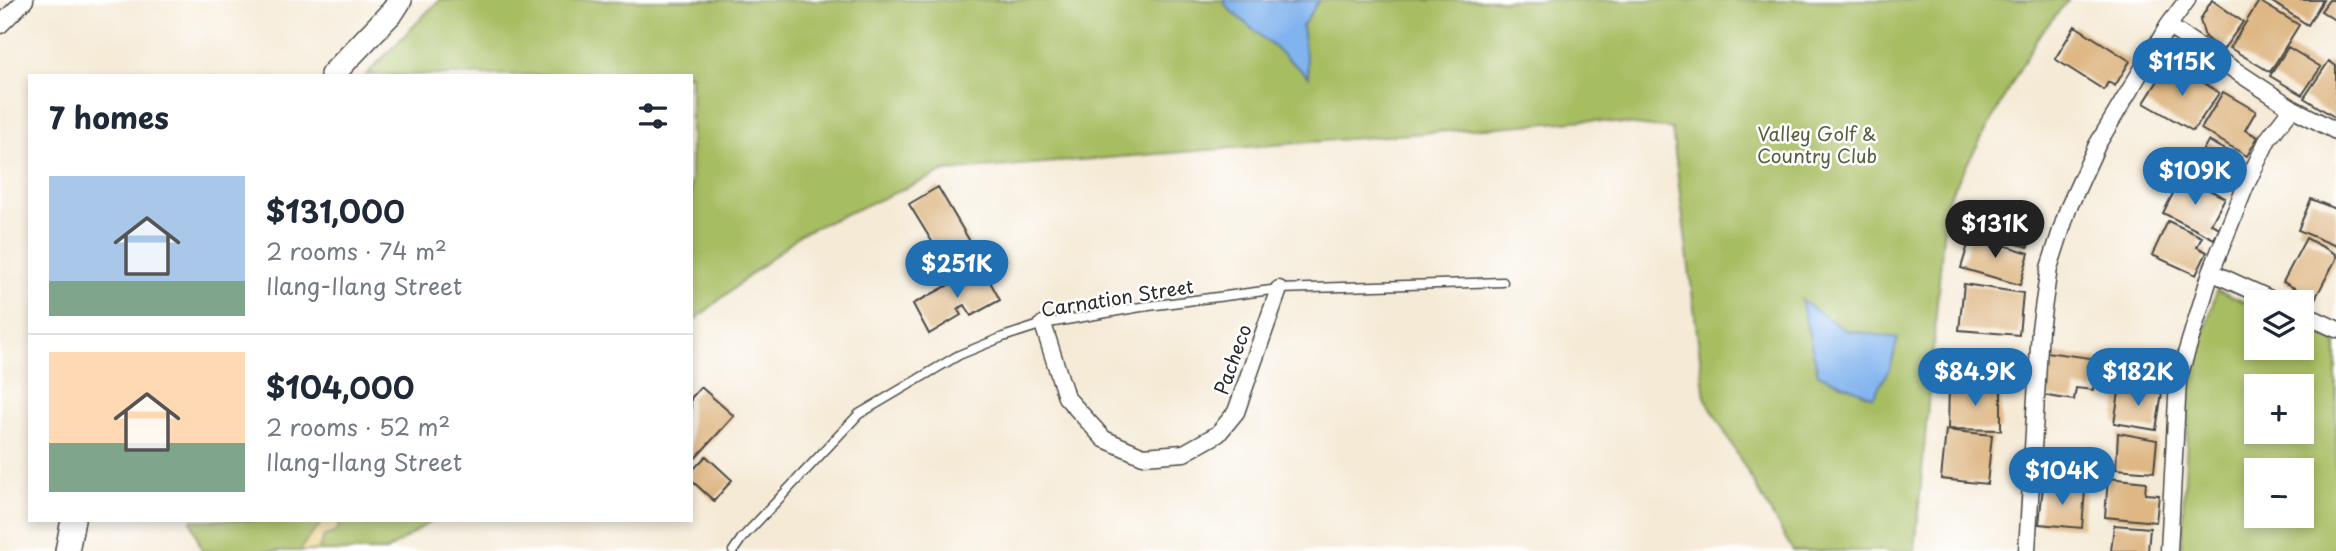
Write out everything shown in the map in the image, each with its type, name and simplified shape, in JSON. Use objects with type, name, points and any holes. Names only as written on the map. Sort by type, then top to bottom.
[{"type":"street","points":[[0,24],[25,0]]},
{"type":"street","points":[[333,74],[393,11],[400,0]]},
{"type":"street","points":[[2027,551],[2040,329],[2049,268],[2068,209],[2097,145],[2168,26],[2187,0]]},
{"type":"street","points":[[2168,26],[2292,108],[2336,131]]},
{"type":"street","points":[[2169,551],[2178,380],[2211,272],[2246,185],[2263,151],[2292,108]]},
{"type":"street","points":[[2211,272],[2250,290]]},
{"type":"street","name":"Pacheco","points":[[1043,324],[1066,397],[1104,439],[1143,456],[1184,453],[1218,434],[1236,412],[1279,289]]},
{"type":"street","points":[[2314,319],[2336,329]]},
{"type":"street","points":[[67,551],[73,522]]},
{"type":"lane","name":"Carnation Street","points":[[733,551],[742,538],[859,414],[959,355],[1003,337],[1043,324],[1141,307],[1279,289],[1503,282]]},
{"type":"green space","name":"Valley Golf & Country Club","points":[[439,0],[2068,0],[2037,38],[1946,202],[1915,551],[1793,551],[1705,398],[1672,129],[1587,120],[945,171],[802,233],[693,321],[693,74],[367,74]]},
{"type":"green space","points":[[2217,290],[2244,302],[2244,360],[2314,360],[2314,333],[2336,342],[2336,551],[2181,551],[2190,381]]},
{"type":"green space","points":[[192,522],[430,522],[386,551],[202,551]]},
{"type":"sand","points":[[322,522],[338,522],[336,532],[324,536],[318,551],[301,551],[304,543]]},
{"type":"water","points":[[1222,0],[1319,0],[1302,27],[1309,77],[1230,10]]},
{"type":"water","points":[[1801,300],[1845,330],[1898,338],[1890,369],[1873,397],[1818,374]]},
{"type":"building","points":[[2212,0],[2243,22],[2222,51],[2205,37],[2200,20]]},
{"type":"building","points":[[2269,0],[2323,0],[2308,25]]},
{"type":"building","points":[[2329,0],[2336,0],[2336,21],[2321,11]]},
{"type":"building","points":[[2259,1],[2299,25],[2270,72],[2230,48]]},
{"type":"building","points":[[2075,26],[2130,61],[2115,86],[2108,82],[2104,90],[2055,59]]},
{"type":"building","points":[[2288,47],[2321,67],[2302,95],[2270,76]]},
{"type":"building","points":[[2329,61],[2336,66],[2336,118],[2304,98]]},
{"type":"building","points":[[2181,67],[2219,93],[2193,131],[2144,103],[2161,76]]},
{"type":"building","points":[[2223,92],[2256,111],[2245,130],[2258,137],[2247,156],[2201,129]]},
{"type":"building","points":[[2208,141],[2241,158],[2222,190],[2189,174]]},
{"type":"building","points":[[2182,176],[2225,198],[2211,224],[2220,228],[2214,239],[2163,213]]},
{"type":"building","points":[[938,187],[975,250],[947,266],[909,204]]},
{"type":"building","points":[[2311,199],[2336,209],[2336,246],[2298,230]]},
{"type":"building","points":[[1984,201],[2036,217],[2028,247],[1975,232]]},
{"type":"building","points":[[2168,221],[2202,237],[2197,247],[2207,252],[2196,275],[2152,255]]},
{"type":"building","points":[[1971,235],[2029,253],[2020,285],[1961,268]]},
{"type":"building","points":[[2306,238],[2336,254],[2336,259],[2315,299],[2314,290],[2298,290],[2283,282]]},
{"type":"building","points":[[982,267],[1000,300],[971,316],[965,305],[957,309],[961,315],[929,334],[913,304]]},
{"type":"building","points":[[1964,284],[2023,293],[2019,335],[1959,330]]},
{"type":"building","points":[[2046,352],[2098,359],[2093,390],[2076,388],[2074,400],[2040,395]]},
{"type":"building","points":[[1949,386],[2001,388],[2001,430],[1948,429]]},
{"type":"building","points":[[2120,386],[2162,393],[2156,430],[2114,423]]},
{"type":"building","points":[[701,387],[734,416],[693,461],[693,396]]},
{"type":"building","points":[[1946,430],[1992,435],[1987,484],[1941,479]]},
{"type":"building","points":[[2118,433],[2157,440],[2154,472],[2116,469]]},
{"type":"building","points":[[706,456],[732,480],[714,501],[693,482],[693,470]]},
{"type":"building","points":[[2108,478],[2146,482],[2145,494],[2159,495],[2156,522],[2105,517]]},
{"type":"building","points":[[2043,486],[2085,490],[2082,528],[2039,524]]},
{"type":"building","points":[[2114,525],[2150,528],[2148,551],[2111,551]]}]
